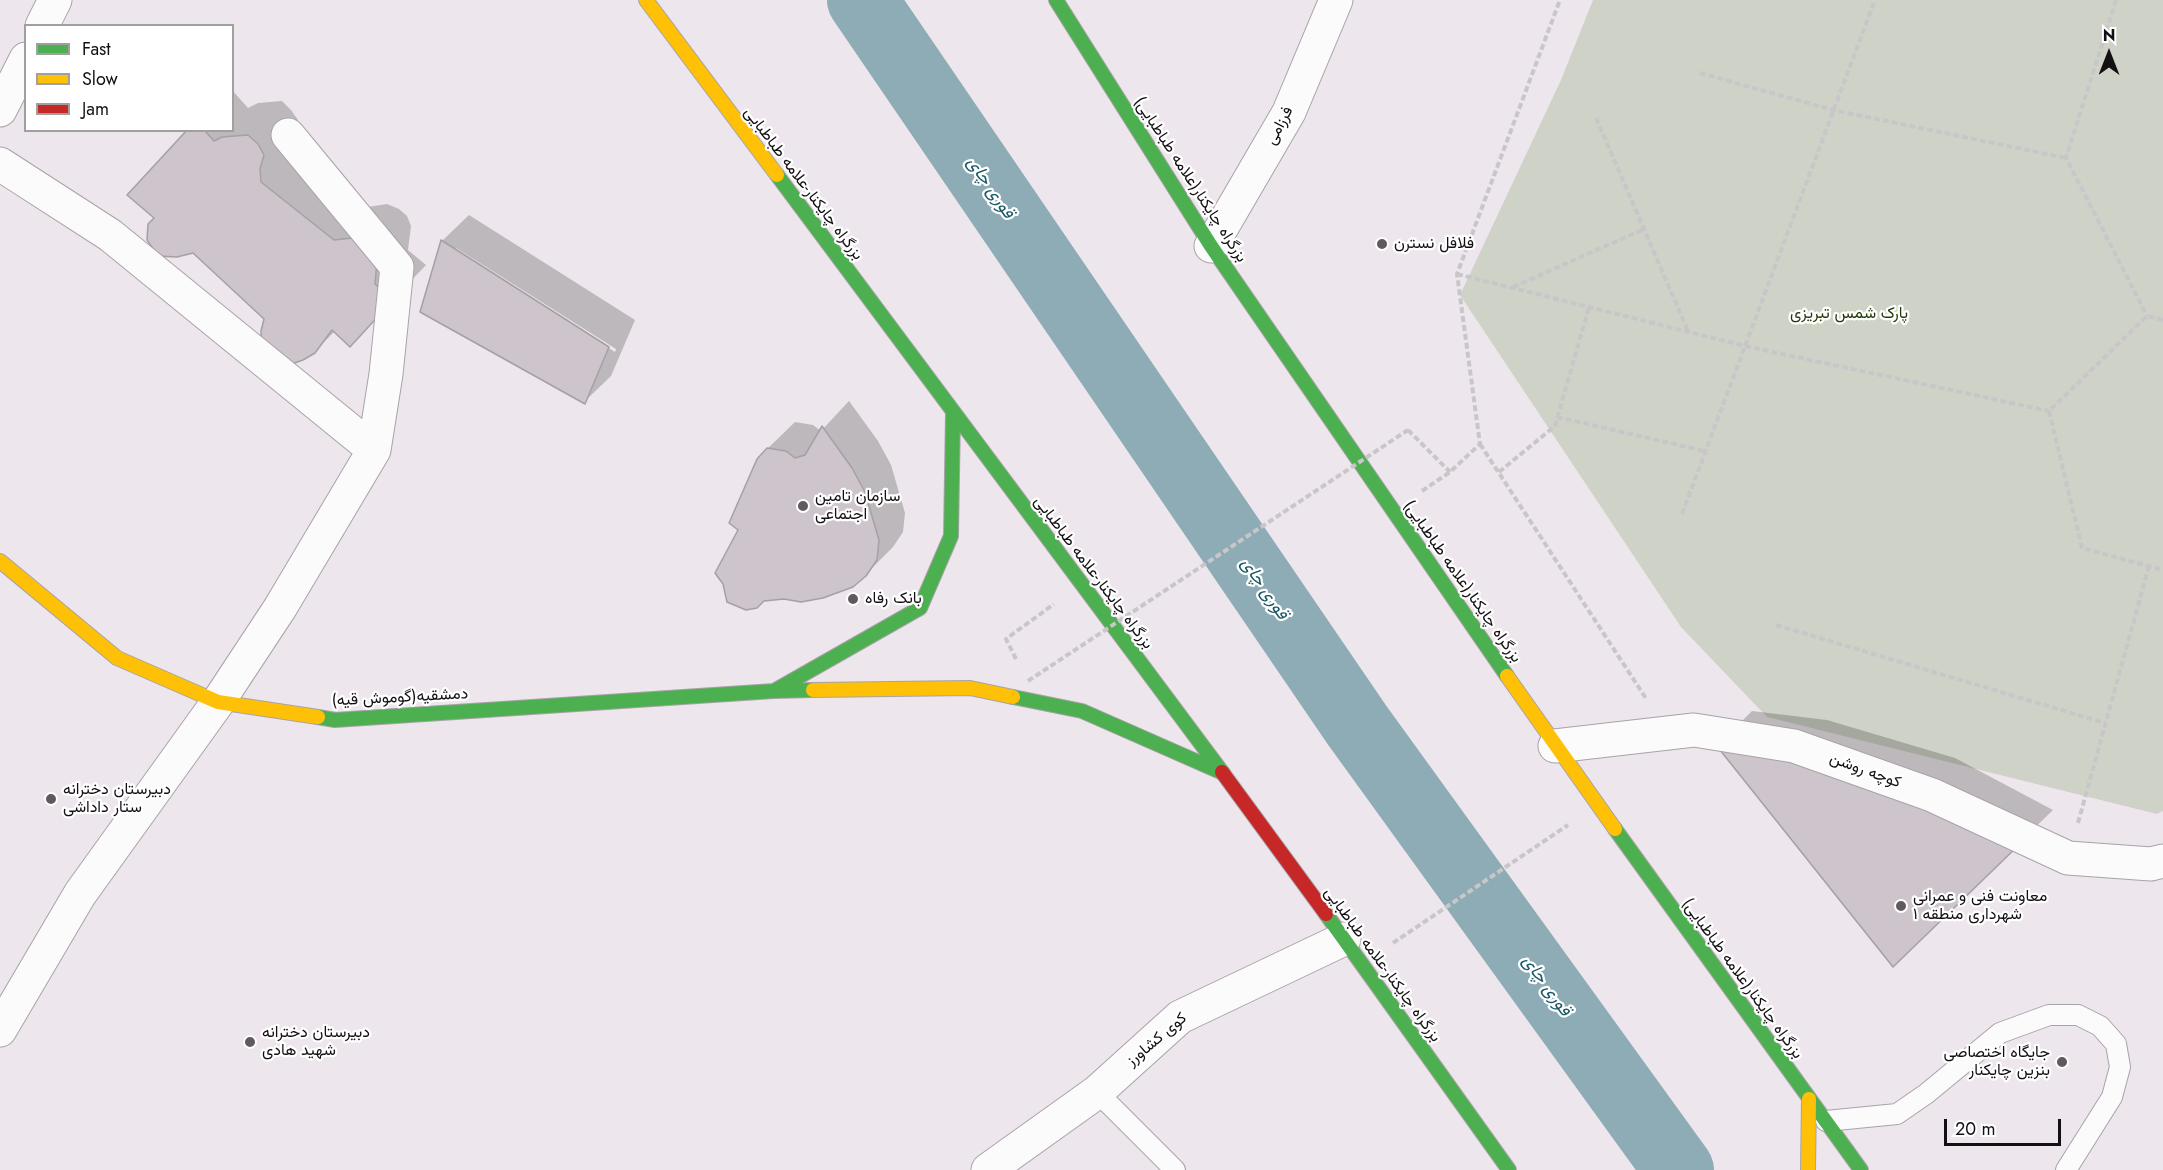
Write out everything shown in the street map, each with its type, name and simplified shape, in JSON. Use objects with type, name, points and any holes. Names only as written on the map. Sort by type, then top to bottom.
[{"type":"main road","name":"بزرگراه چایکنار-علامه طباطبایی","points":[[646,0],[1222,773],[1509,1170]]},
{"type":"main road","name":"بزرگراه چایکنار(علامه طباطبایی)","points":[[1056,0],[1211,246],[1555,746],[1861,1170]]},
{"type":"main road","points":[[774,691],[920,608],[951,536],[953,413]]},
{"type":"main road","name":"دمشقیه(گوموش قیه)","points":[[0,561],[117,658],[218,702],[335,720],[774,691],[970,688],[1082,711],[1222,773]]},
{"type":"main road","points":[[1808,1170],[1809,1099]]},
{"type":"street","points":[[43,24],[55,0]]},
{"type":"street","name":"فرزامی","points":[[1211,246],[1288,112],[1336,0]]},
{"type":"street","points":[[0,110],[24,63]]},
{"type":"street","points":[[0,1030],[80,894],[218,702],[280,608],[374,450],[386,374],[397,267],[288,135]]},
{"type":"street","points":[[0,164],[110,235],[374,450]]},
{"type":"street","name":"کوچه روشن","points":[[1555,746],[1694,730],[1794,746],[1932,795],[2068,858],[2151,864],[2163,861]]},
{"type":"street","name":"کوی کشاورز","points":[[988,1170],[1097,1092],[1180,1017],[1344,939]]},
{"type":"lane","points":[[1826,1121],[1897,1114],[1926,1094],[2000,1033],[2049,1015],[2078,1015],[2100,1026],[2116,1044],[2121,1067],[2112,1097],[2066,1170]]},
{"type":"lane","points":[[1097,1092],[1175,1170]]},
{"type":"path","points":[[1560,0],[1457,274],[1480,444],[1669,733]]},
{"type":"path","points":[[1682,514],[1875,0]]},
{"type":"path","points":[[2116,0],[2066,158],[2147,316],[2163,320]]},
{"type":"path","points":[[1700,74],[1833,110],[2066,158]]},
{"type":"path","points":[[1596,117],[1689,332]]},
{"type":"path","points":[[1511,288],[1644,229]]},
{"type":"path","points":[[1457,274],[1745,346],[2049,411]]},
{"type":"path","points":[[1499,472],[1555,426],[1589,307]]},
{"type":"path","points":[[2049,411],[2147,316]]},
{"type":"path","points":[[2049,411],[2082,548],[2163,570]]},
{"type":"path","points":[[1557,417],[1706,452]]},
{"type":"path","points":[[1028,681],[1408,430],[1450,472],[1480,444]]},
{"type":"path","points":[[2068,858],[2149,566]]},
{"type":"path","points":[[1006,639],[1081,585]]},
{"type":"path","points":[[1776,625],[2105,723]]},
{"type":"path","points":[[1403,937],[1560,830]]},
{"type":"green space","name":"پارک شمس تبریزی","points":[[1593,0],[2163,0],[2163,811],[2157,814],[1767,717],[1681,627],[1460,295],[1561,80]]},
{"type":"building","points":[[185,132],[206,132],[214,141],[222,137],[248,135],[258,144],[264,155],[260,169],[261,182],[334,240],[352,238],[377,261],[375,284],[393,300],[350,347],[332,330],[315,353],[289,365],[262,349],[261,331],[264,319],[193,253],[177,257],[158,256],[147,240],[148,224],[154,218],[127,195]]},
{"type":"building","points":[[441,240],[609,347],[585,404],[420,312]]},
{"type":"building","name":"سازمان تامین اجتماعی","points":[[822,426],[852,468],[865,492],[879,540],[877,560],[866,576],[853,587],[823,598],[801,602],[784,599],[764,601],[757,608],[746,610],[727,602],[723,584],[715,573],[738,530],[729,523],[757,459],[767,448],[786,451],[795,458],[805,455]]},
{"type":"building","name":"معاونت فنی و عمرانی شهرداری منطقه ۱","points":[[1716,745],[1920,791],[2020,844],[1893,967]]},
{"type":"waterway","name":"قوری چای","points":[[862,0],[1357,725],[1679,1170]]},
{"type":"traffic: fast","points":[[1056,0],[1211,246],[1507,676]]},
{"type":"traffic: fast","points":[[777,175],[1222,772]]},
{"type":"traffic: fast","points":[[813,690],[774,691],[920,608],[951,536],[953,413]]},
{"type":"traffic: fast","points":[[318,717],[335,720],[774,691]]},
{"type":"traffic: fast","points":[[1013,697],[1082,711],[1223,773]]},
{"type":"traffic: fast","points":[[1615,829],[1861,1170]]},
{"type":"traffic: fast","points":[[1326,914],[1509,1170]]},
{"type":"traffic: slow","points":[[646,0],[777,175]]},
{"type":"traffic: slow","points":[[0,561],[117,658],[218,702],[318,717]]},
{"type":"traffic: slow","points":[[1507,676],[1615,829]]},
{"type":"traffic: slow","points":[[813,690],[970,688],[1013,697]]},
{"type":"traffic: slow","points":[[1808,1170],[1809,1099]]},
{"type":"traffic: jam","points":[[1222,772],[1326,914]]},
{"type":"place","name":"فلافل نسترن","points":[[1382,244]]},
{"type":"place","name":"سازمان تامین اجتماعی","points":[[803,506]]},
{"type":"place","name":"بانک رفاه","points":[[853,599]]},
{"type":"place","name":"دبیرستان دخترانه ستار داداشی","points":[[51,799]]},
{"type":"place","name":"معاونت فنی و عمرانی شهرداری منطقه ۱","points":[[1901,906]]},
{"type":"place","name":"دبیرستان دخترانه شهید هادی","points":[[250,1042]]},
{"type":"place","name":"جایگاه اختصاصی بنزین چایکنار","points":[[2062,1062]]}]
